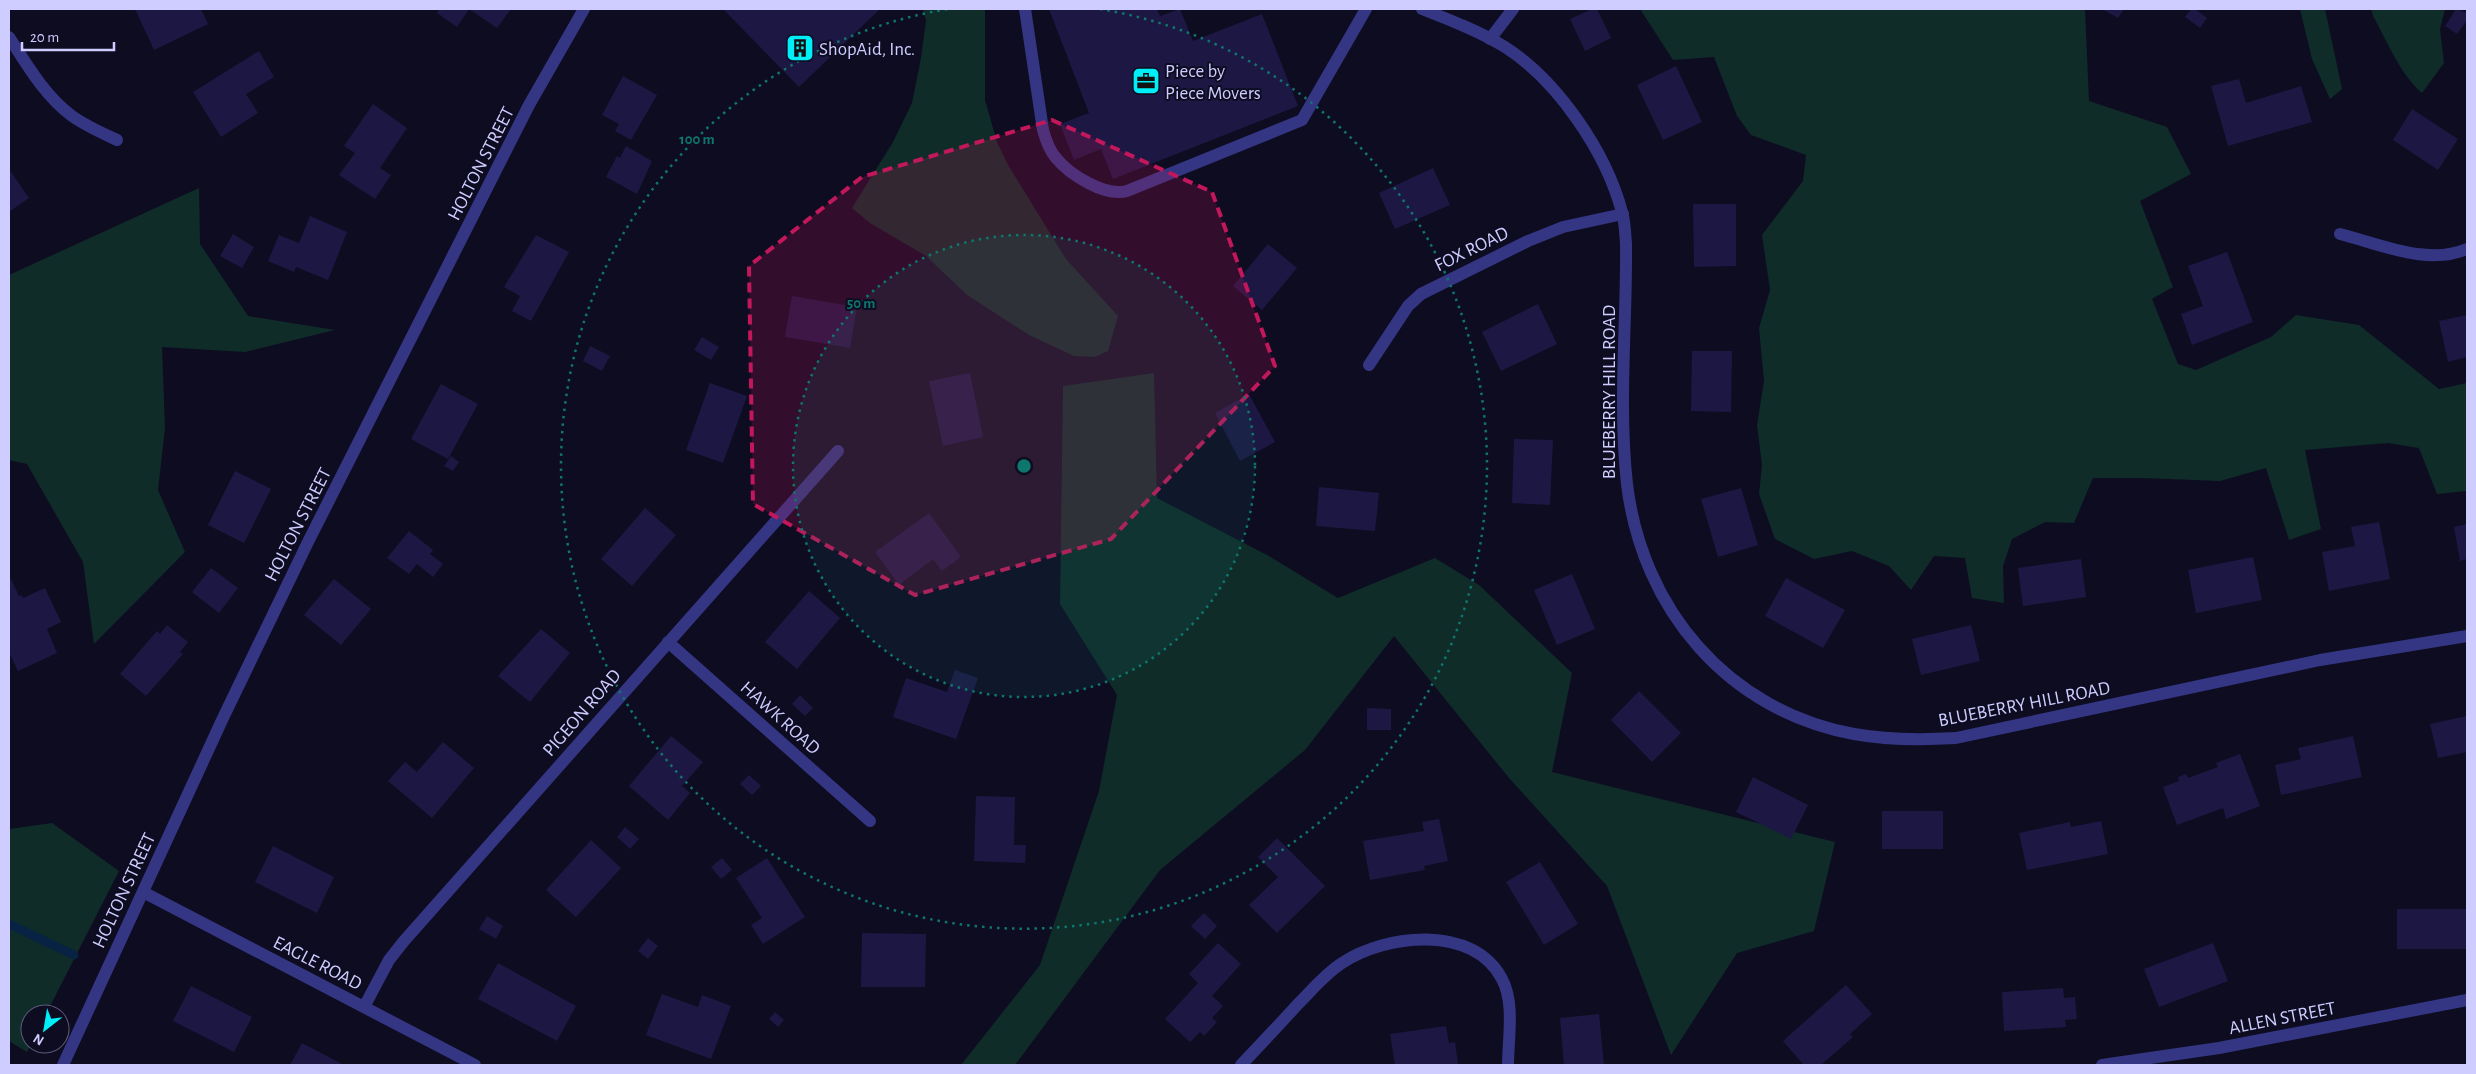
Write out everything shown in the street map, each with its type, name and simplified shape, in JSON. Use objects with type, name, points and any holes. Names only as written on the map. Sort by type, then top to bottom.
[{"type":"street","name":"HOLTON STREET","points":[[62,1065],[223,718],[307,544],[533,99],[584,9]]},
{"type":"street","points":[[1025,9],[1043,130],[1048,146],[1056,159],[1068,169],[1102,190],[1112,193],[1127,191],[1302,120],[1309,112],[1366,9]]},
{"type":"street","name":"BLUEBERRY HILL ROAD","points":[[1422,9],[1490,38],[1537,72],[1574,115],[1606,173],[1623,214],[1626,270],[1623,448],[1627,486],[1639,544],[1657,587],[1673,614],[1696,645],[1729,677],[1768,703],[1788,714],[1810,722],[1854,734],[1901,738],[1956,738],[2320,660],[2467,636]]},
{"type":"street","points":[[1490,38],[1513,9]]},
{"type":"street","points":[[9,37],[38,80],[62,108],[87,126],[117,140]]},
{"type":"street","name":"FOX ROAD","points":[[1369,365],[1408,306],[1421,294],[1528,241],[1563,227],[1623,214]]},
{"type":"street","points":[[2340,234],[2425,255],[2442,256],[2467,249]]},
{"type":"street","name":"PIGEON ROAD","points":[[364,1007],[383,971],[404,941],[838,451]]},
{"type":"street","name":"HAWK ROAD","points":[[668,642],[870,821]]},
{"type":"street","name":"EAGLE ROAD","points":[[143,892],[475,1065]]},
{"type":"street","points":[[1242,1065],[1321,980],[1341,964],[1362,952],[1384,946],[1432,938],[1470,949],[1487,962],[1502,978],[1509,1011],[1508,1065]]},
{"type":"street","name":"ALLEN STREET","points":[[2102,1065],[2219,1048],[2467,1000]]},
{"type":"highlighted area","points":[[1052,120],[1212,192],[1275,366],[1111,539],[915,595],[753,504],[749,266],[862,177]]},
{"type":"green space","points":[[923,9],[985,9],[985,100],[997,142],[1008,165],[1066,259],[1118,316],[1108,351],[1095,357],[1074,356],[1029,335],[967,295],[926,256],[870,223],[852,208],[893,142],[912,103],[926,20]]},
{"type":"green space","points":[[1640,9],[2085,9],[2089,101],[2167,127],[2191,174],[2140,201],[2173,287],[2152,299],[2178,364],[2196,370],[2271,337],[2296,315],[2359,325],[2439,389],[2467,383],[2467,491],[2437,494],[2419,448],[2388,443],[2305,450],[2321,529],[2289,540],[2266,468],[2220,481],[2093,478],[2074,523],[2045,522],[2012,539],[2003,566],[2004,603],[1972,598],[1965,558],[1934,556],[1911,590],[1889,566],[1852,551],[1814,559],[1775,539],[1759,494],[1762,465],[1757,425],[1764,381],[1759,328],[1770,290],[1762,235],[1803,181],[1806,155],[1751,135],[1737,116],[1714,57],[1673,60]]},
{"type":"green space","points":[[2300,9],[2325,9],[2342,89],[2330,99],[2312,59]]},
{"type":"green space","points":[[2371,9],[2445,9],[2440,29],[2444,63],[2422,93],[2401,67]]},
{"type":"green space","points":[[199,188],[200,244],[248,316],[335,330],[245,352],[162,347],[165,428],[158,490],[185,552],[94,644],[83,562],[27,464],[9,460],[9,275]]},
{"type":"green space","points":[[1154,373],[1157,498],[1267,555],[1338,598],[1435,558],[1479,585],[1572,673],[1552,772],[1835,842],[1814,931],[1737,953],[1671,1055],[1607,886],[1509,778],[1394,636],[1305,750],[1160,870],[1015,1065],[961,1065],[1040,965],[1099,791],[1117,695],[1060,604],[1063,386]]},
{"type":"green space","points":[[52,823],[119,871],[51,1004],[20,1004],[20,1048],[9,1041],[9,829]]},
{"type":"building","points":[[135,9],[201,9],[208,24],[154,50]]},
{"type":"building","points":[[439,9],[469,9],[457,27],[437,13]]},
{"type":"building","points":[[469,9],[511,9],[497,28]]},
{"type":"building","name":"ShopAid, Inc.","points":[[723,9],[880,9],[799,87]]},
{"type":"building","points":[[1049,9],[1157,9],[1160,16],[1180,9],[1193,41],[1262,14],[1298,106],[1113,179],[1101,149],[1074,160],[1060,124],[1089,113]]},
{"type":"building","points":[[1592,9],[1597,9],[1611,38],[1585,51],[1570,19]]},
{"type":"building","points":[[2102,9],[2124,9],[2118,18]]},
{"type":"building","points":[[2191,9],[2195,9],[2207,18],[2200,28],[2185,17]]},
{"type":"building","points":[[2456,9],[2467,13],[2467,20],[2457,34],[2445,26]]},
{"type":"building","points":[[259,51],[274,77],[246,94],[258,113],[221,137],[193,92]]},
{"type":"building","points":[[1676,66],[1702,122],[1663,140],[1637,85]]},
{"type":"building","points":[[623,76],[657,95],[631,140],[615,131],[619,124],[602,115]]},
{"type":"building","points":[[2239,79],[2246,103],[2301,86],[2312,122],[2228,146],[2211,86]]},
{"type":"building","points":[[373,104],[407,128],[380,168],[391,175],[375,199],[339,175],[355,153],[344,146]]},
{"type":"building","points":[[2412,109],[2458,139],[2438,170],[2393,140]]},
{"type":"building","points":[[626,146],[652,161],[637,194],[606,177],[617,156],[620,158]]},
{"type":"building","points":[[1433,168],[1450,205],[1395,229],[1379,193]]},
{"type":"building","points":[[9,169],[29,198],[9,212]]},
{"type":"building","points":[[1693,204],[1736,204],[1736,266],[1694,267]]},
{"type":"building","points":[[310,216],[347,232],[328,280],[296,267],[294,272],[268,261],[279,235],[299,243]]},
{"type":"building","points":[[233,234],[254,247],[242,268],[220,256]]},
{"type":"building","points":[[536,235],[569,252],[531,321],[512,311],[520,296],[504,287]]},
{"type":"building","points":[[1268,244],[1297,268],[1262,310],[1233,286]]},
{"type":"building","points":[[2227,252],[2253,322],[2192,345],[2181,314],[2203,306],[2188,266]]},
{"type":"building","points":[[792,296],[857,307],[850,348],[785,337]]},
{"type":"building","points":[[1538,304],[1557,344],[1501,371],[1482,332]]},
{"type":"building","points":[[2467,315],[2467,357],[2448,362],[2439,321]]},
{"type":"building","points":[[702,337],[719,347],[711,360],[694,350]]},
{"type":"building","points":[[590,346],[610,356],[602,371],[583,361]]},
{"type":"building","points":[[1692,351],[1732,351],[1731,412],[1691,411]]},
{"type":"building","points":[[970,373],[983,437],[943,446],[929,381]]},
{"type":"building","points":[[710,383],[747,396],[723,463],[686,450]]},
{"type":"building","points":[[441,384],[478,404],[448,459],[411,439]]},
{"type":"building","points":[[1249,394],[1275,442],[1240,461],[1215,413]]},
{"type":"building","points":[[1514,439],[1553,440],[1550,505],[1512,503]]},
{"type":"building","points":[[451,456],[459,462],[453,471],[444,466]]},
{"type":"building","points":[[235,471],[271,489],[244,543],[208,525]]},
{"type":"building","points":[[1319,487],[1379,493],[1375,531],[1316,526]]},
{"type":"building","points":[[1741,488],[1758,545],[1718,557],[1701,499]]},
{"type":"building","points":[[645,508],[676,535],[632,586],[601,559]]},
{"type":"building","points":[[929,513],[961,557],[942,571],[933,559],[899,585],[875,552]]},
{"type":"building","points":[[2379,522],[2390,579],[2329,591],[2322,552],[2355,546],[2351,527]]},
{"type":"building","points":[[2467,524],[2467,559],[2460,561],[2454,527]]},
{"type":"building","points":[[409,531],[433,550],[430,554],[443,564],[433,577],[417,564],[409,574],[387,558]]},
{"type":"building","points":[[2253,557],[2262,600],[2196,613],[2188,570]]},
{"type":"building","points":[[2081,559],[2086,597],[2023,606],[2018,568]]},
{"type":"building","points":[[211,568],[238,588],[219,613],[192,592]]},
{"type":"building","points":[[1572,574],[1595,629],[1557,645],[1534,590]]},
{"type":"building","points":[[1786,578],[1845,610],[1823,648],[1765,616]]},
{"type":"building","points":[[11,579],[19,596],[22,595],[23,598],[45,588],[61,622],[47,629],[57,653],[18,671],[9,652],[9,580]]},
{"type":"building","points":[[334,579],[371,609],[341,645],[304,615]]},
{"type":"building","points":[[809,591],[840,618],[797,669],[765,642]]},
{"type":"building","points":[[167,625],[188,642],[180,652],[183,654],[146,696],[120,674],[157,631],[160,634]]},
{"type":"building","points":[[1971,625],[1980,661],[1921,675],[1912,639]]},
{"type":"building","points":[[541,629],[570,653],[530,702],[498,676]]},
{"type":"building","points":[[955,670],[978,678],[956,739],[893,717],[906,678],[947,692]]},
{"type":"building","points":[[1639,691],[1681,733],[1652,762],[1611,720]]},
{"type":"building","points":[[800,695],[813,708],[805,716],[792,704]]},
{"type":"building","points":[[1367,708],[1391,709],[1391,730],[1367,730]]},
{"type":"building","points":[[2467,716],[2467,752],[2438,758],[2430,724]]},
{"type":"building","points":[[671,736],[703,762],[682,786],[690,793],[668,820],[629,786]]},
{"type":"building","points":[[2353,736],[2362,777],[2281,795],[2275,765],[2301,759],[2298,748]]},
{"type":"building","points":[[443,742],[474,768],[432,818],[388,781],[405,762],[417,772]]},
{"type":"building","points":[[2240,754],[2260,806],[2226,819],[2223,808],[2177,825],[2163,787],[2179,781],[2178,777],[2186,774],[2188,778],[2218,767],[2216,763]]},
{"type":"building","points":[[749,775],[761,786],[752,795],[740,784]]},
{"type":"building","points":[[1753,777],[1808,805],[1791,839],[1736,812]]},
{"type":"building","points":[[976,796],[1015,797],[1014,845],[1026,845],[1025,863],[974,861]]},
{"type":"building","points":[[1882,811],[1943,811],[1943,849],[1882,849]]},
{"type":"building","points":[[1439,819],[1448,861],[1424,866],[1425,870],[1370,880],[1363,841],[1424,831],[1422,822]]},
{"type":"building","points":[[2101,821],[2108,854],[2027,870],[2019,833],[2070,822],[2071,827]]},
{"type":"building","points":[[625,827],[639,839],[630,849],[617,837]]},
{"type":"building","points":[[1277,838],[1325,886],[1277,933],[1249,905],[1278,877],[1258,857]]},
{"type":"building","points":[[591,840],[621,868],[576,917],[546,890]]},
{"type":"building","points":[[273,846],[334,877],[317,913],[255,882]]},
{"type":"building","points":[[722,858],[732,870],[721,879],[711,867]]},
{"type":"building","points":[[767,858],[805,917],[763,944],[751,925],[762,918],[736,878]]},
{"type":"building","points":[[1540,862],[1578,924],[1544,945],[1506,882]]},
{"type":"building","points":[[2397,909],[2467,909],[2467,949],[2397,949]]},
{"type":"building","points":[[1204,913],[1217,926],[1205,939],[1191,926]]},
{"type":"building","points":[[487,916],[503,926],[496,939],[479,929]]},
{"type":"building","points":[[862,933],[926,934],[925,987],[861,987]]},
{"type":"building","points":[[648,938],[658,946],[648,959],[638,951]]},
{"type":"building","points":[[1218,943],[1241,964],[1212,996],[1223,1006],[1212,1018],[1217,1022],[1204,1036],[1200,1032],[1190,1042],[1165,1019],[1198,983],[1189,974]]},
{"type":"building","points":[[2213,943],[2228,981],[2159,1007],[2144,969]]},
{"type":"building","points":[[498,963],[576,1006],[557,1041],[478,999]]},
{"type":"building","points":[[1846,985],[1872,1014],[1850,1034],[1853,1037],[1821,1065],[1804,1065],[1783,1041]]},
{"type":"building","points":[[191,986],[252,1017],[234,1052],[173,1021]]},
{"type":"building","points":[[2063,988],[2064,998],[2075,997],[2077,1019],[2065,1020],[2066,1027],[2004,1031],[2002,992]]},
{"type":"building","points":[[662,994],[698,1007],[702,995],[731,1006],[711,1059],[646,1035]]},
{"type":"building","points":[[775,1012],[784,1020],[778,1027],[769,1019]]},
{"type":"building","points":[[1599,1014],[1604,1065],[1564,1065],[1560,1018]]},
{"type":"building","points":[[1446,1026],[1449,1043],[1455,1042],[1458,1064],[1395,1065],[1390,1034]]},
{"type":"building","points":[[302,1043],[344,1065],[290,1065]]},
{"type":"waterway","points":[[9,924],[74,955]]},
{"type":"place","name":"ShopAid, Inc.","points":[[800,48]]},
{"type":"place","name":"Piece by Piece Movers","points":[[1146,81]]}]
